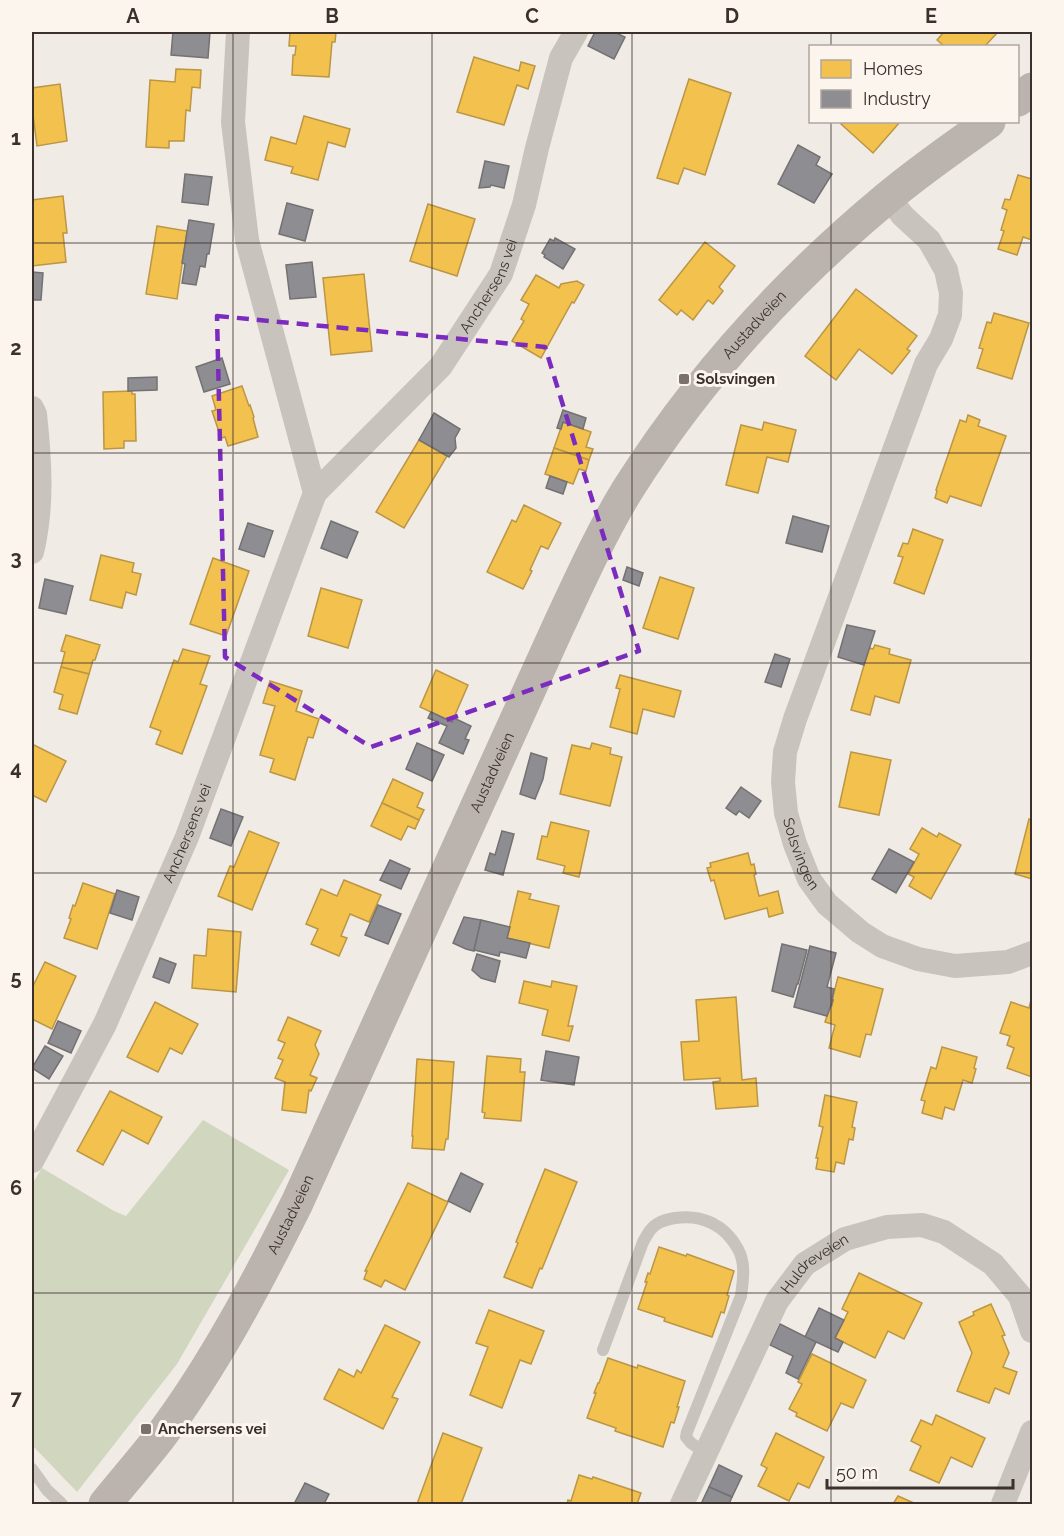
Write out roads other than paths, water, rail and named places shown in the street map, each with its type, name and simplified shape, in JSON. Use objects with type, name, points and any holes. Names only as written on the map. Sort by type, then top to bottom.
[{"type":"main road","points":[[1019,99],[1032,89]]},
{"type":"main road","name":"Austadveien","points":[[105,1504],[160,1436],[203,1373],[247,1301],[272,1253],[297,1203],[558,627],[599,541],[627,491],[693,396],[747,331],[787,288],[826,250],[888,197],[987,123]]},
{"type":"street","points":[[238,32],[233,122],[247,240],[315,493]]},
{"type":"street","name":"Anchersens vei","points":[[32,1161],[105,1024],[187,837],[315,493],[441,366],[501,274],[524,205],[561,58],[576,32]]},
{"type":"street","name":"Solsvingen","points":[[888,197],[903,216],[929,240],[946,270],[951,292],[950,315],[941,339],[926,364],[798,710],[785,752],[783,782],[786,813],[809,879],[842,918],[882,946],[918,959],[955,966],[1008,962],[1032,953]]},
{"type":"street","points":[[32,408],[35,414],[40,457],[39,502],[32,552]]},
{"type":"street","name":"Huldreveien","points":[[682,1504],[777,1301],[805,1264],[845,1239],[887,1227],[922,1225],[944,1232],[993,1264],[1020,1296],[1032,1331]]},
{"type":"street","points":[[1003,1504],[1032,1432]]},
{"type":"lane","points":[[603,1350],[643,1242],[650,1230],[667,1219],[688,1216],[702,1218],[721,1228],[739,1250],[744,1277],[741,1296],[687,1432],[687,1440],[706,1453]]},
{"type":"lane","points":[[32,1469],[47,1490],[62,1504]]},
{"type":"place","name":"Solsvingen","points":[[684,379]]},
{"type":"place","name":"Anchersens vei","points":[[146,1429]]}]
